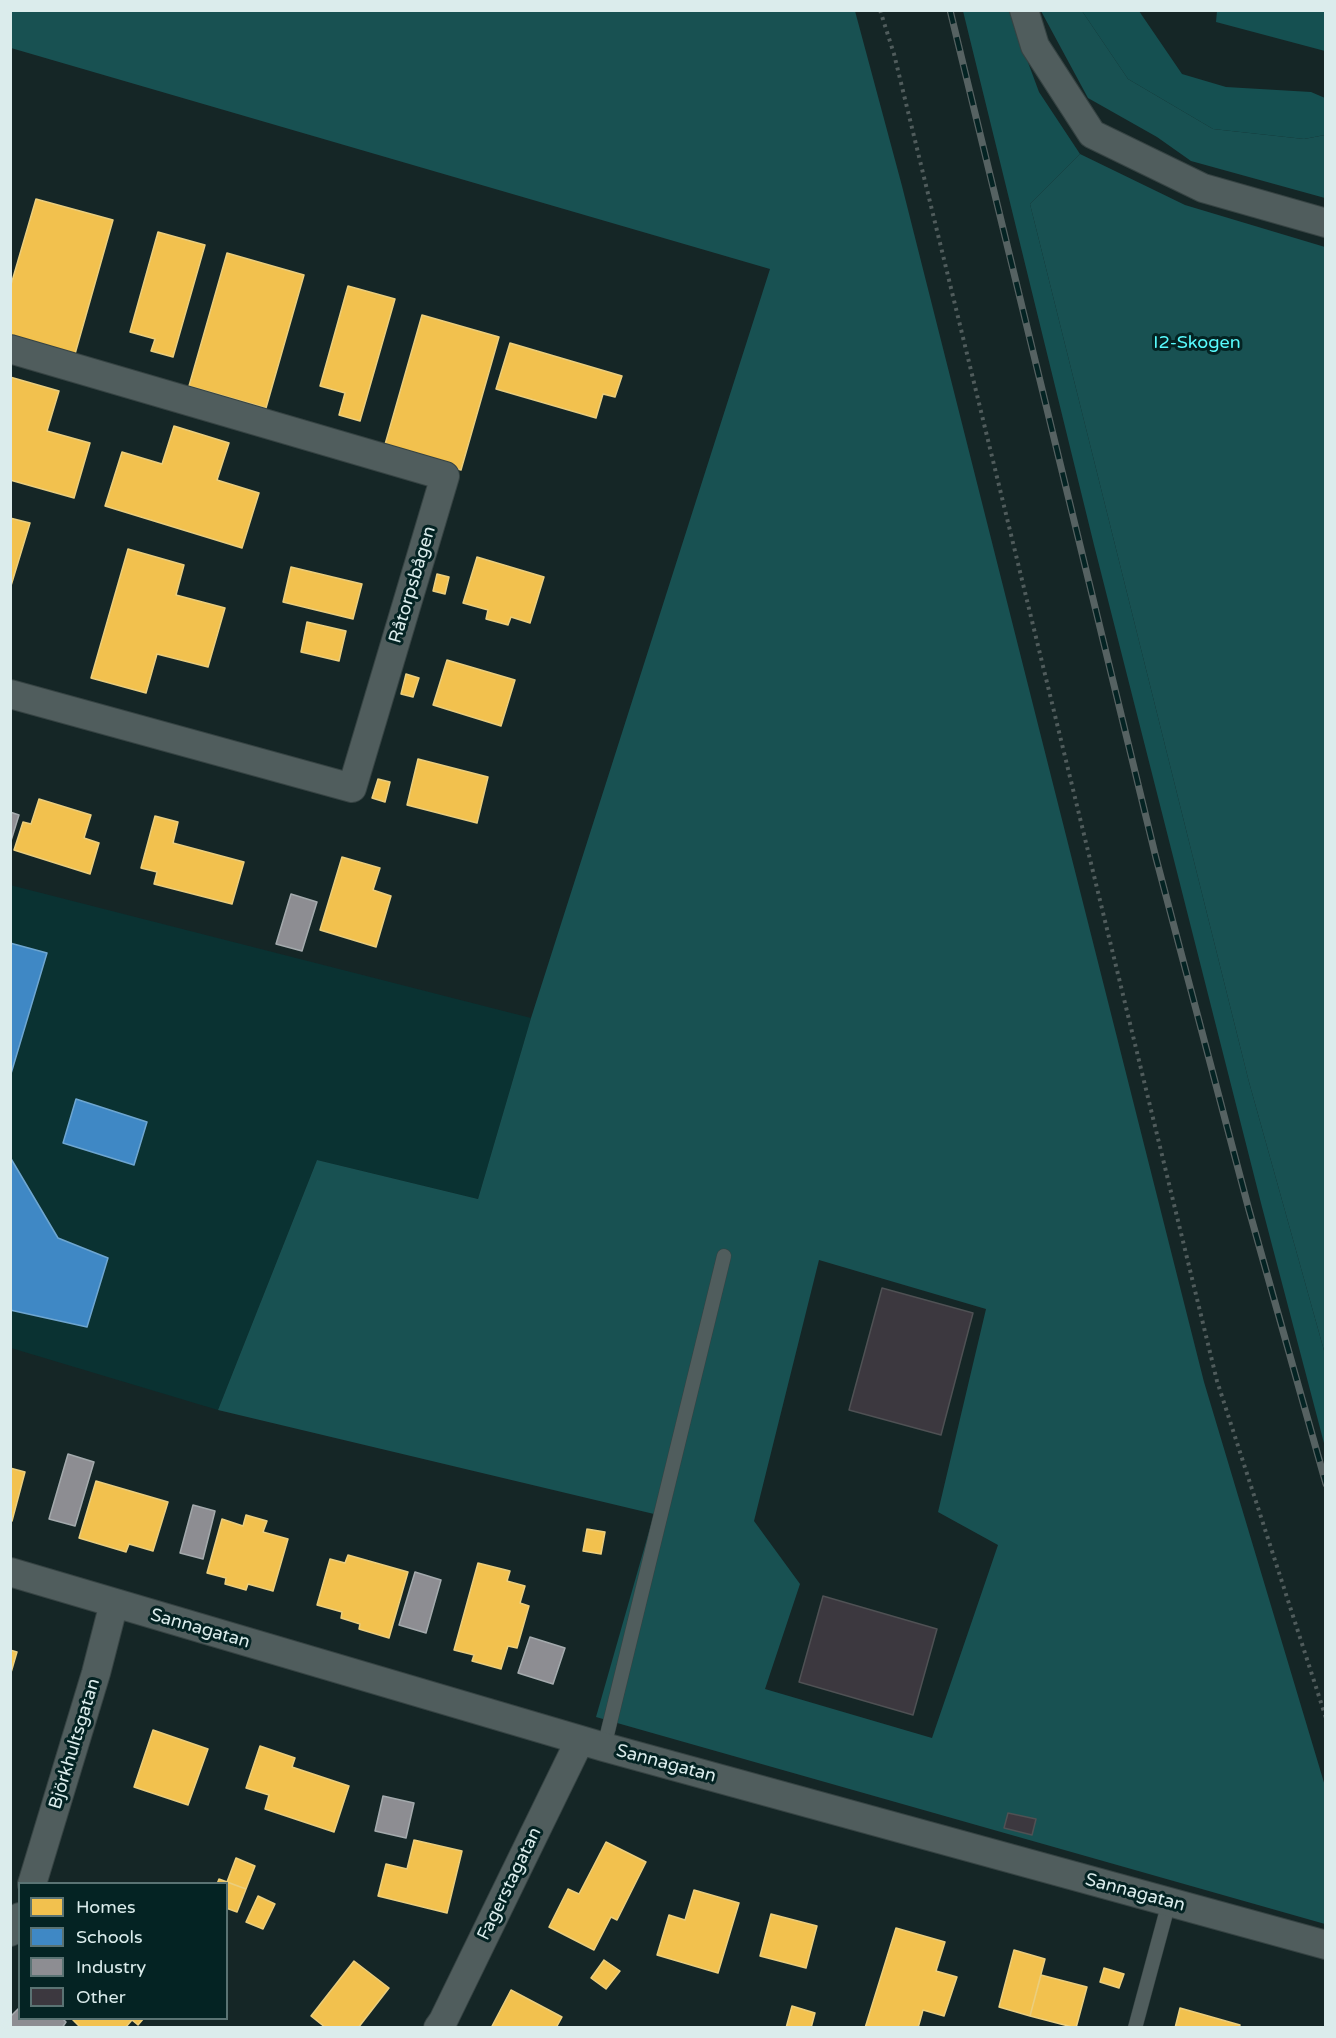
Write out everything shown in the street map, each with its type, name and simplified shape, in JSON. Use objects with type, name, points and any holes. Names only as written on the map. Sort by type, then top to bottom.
[{"type":"street","points":[[1024,10],[1035,46],[1092,134],[1203,188],[1326,223]]},
{"type":"street","name":"Råtorpsbågen","points":[[10,349],[445,476],[352,788],[10,694]]},
{"type":"street","name":"Sannagatan","points":[[10,1572],[592,1744],[1326,1945]]},
{"type":"street","name":"Björkhultsgatan","points":[[33,1882],[96,1673],[114,1603]]},
{"type":"street","name":"Fagerstagatan","points":[[438,2028],[592,1744]]},
{"type":"lane","points":[[592,1744],[724,1256]]},
{"type":"lane","points":[[1135,2028],[1169,1902]]},
{"type":"path","points":[[880,10],[894,54],[1217,1381],[1326,1718]]},
{"type":"shaded area","points":[[963,11],[1009,11],[1039,92],[1080,154],[1030,204],[1249,1082],[1325,1354],[1325,1447],[1094,545]]},
{"type":"shaded area","points":[[1082,11],[1139,11],[1182,74],[1226,87],[1311,92],[1325,98],[1325,135],[1304,139],[1213,129],[1128,79]]},
{"type":"shaded area","points":[[1217,11],[1325,11],[1325,51],[1216,22]]},
{"type":"shaded area","points":[[10,885],[531,1018],[478,1199],[317,1160],[218,1410],[11,1348]]},
{"type":"green space","points":[[10,11],[855,11],[902,186],[1204,1382],[1325,1786],[1325,1924],[596,1717],[654,1514],[218,1410],[317,1160],[478,1199],[531,1018],[770,269],[11,48]],"holes":[[[819,1260],[986,1309],[938,1512],[998,1545],[932,1738],[765,1689],[800,1584],[754,1521]]]},
{"type":"green space","points":[[1041,11],[1082,11],[1128,79],[1213,129],[1304,139],[1325,135],[1325,198],[1191,161],[1157,137],[1088,98]]},
{"type":"green space","name":"I2-Skogen","points":[[1080,154],[1185,205],[1325,247],[1325,1354],[1249,1082],[1030,204]]},
{"type":"building: Homes","points":[[36,199],[113,220],[75,354],[10,335],[10,288]]},
{"type":"building: Homes","points":[[158,232],[205,245],[173,357],[151,351],[155,339],[130,332]]},
{"type":"building: Homes","points":[[227,253],[304,275],[266,408],[189,386]]},
{"type":"building: Homes","points":[[348,286],[395,299],[360,421],[339,415],[345,393],[320,386]]},
{"type":"building: Homes","points":[[422,315],[499,337],[461,470],[384,448]]},
{"type":"building: Homes","points":[[510,343],[622,376],[615,397],[603,394],[596,418],[496,389]]},
{"type":"building: Homes","points":[[10,377],[59,391],[47,431],[90,443],[74,498],[10,480]]},
{"type":"building: Homes","points":[[174,426],[229,443],[217,480],[259,493],[242,548],[105,506],[122,452],[162,464]]},
{"type":"building: Homes","points":[[10,518],[30,523],[10,589]]},
{"type":"building: Homes","points":[[128,549],[184,565],[176,595],[225,608],[208,667],[157,654],[146,693],[91,678]]},
{"type":"building: Homes","points":[[477,557],[544,577],[530,623],[511,617],[508,625],[486,619],[488,610],[463,603]]},
{"type":"building: Homes","points":[[291,567],[362,584],[353,619],[283,602]]},
{"type":"building: Homes","points":[[437,574],[449,577],[445,594],[433,591]]},
{"type":"building: Homes","points":[[307,622],[346,631],[339,661],[301,652]]},
{"type":"building: Homes","points":[[447,660],[515,680],[501,726],[433,705]]},
{"type":"building: Homes","points":[[406,674],[419,678],[413,697],[401,694]]},
{"type":"building: Homes","points":[[418,759],[488,777],[477,823],[407,805]]},
{"type":"building: Homes","points":[[378,779],[390,782],[385,802],[372,798]]},
{"type":"building: Homes","points":[[39,799],[91,815],[84,838],[99,843],[90,874],[14,850],[23,822],[31,824]]},
{"type":"building: Homes","points":[[155,816],[178,822],[173,843],[244,862],[232,904],[154,884],[157,872],[141,868]]},
{"type":"building: Homes","points":[[342,857],[380,868],[373,890],[391,896],[376,947],[320,930]]},
{"type":"building: Homes","points":[[10,1468],[25,1472],[12,1521],[10,1521]]},
{"type":"building: Homes","points":[[96,1481],[168,1502],[153,1551],[129,1544],[126,1552],[79,1538]]},
{"type":"building: Homes","points":[[246,1515],[267,1521],[263,1532],[288,1539],[273,1591],[248,1584],[246,1590],[225,1584],[226,1578],[207,1573],[222,1519],[243,1526]]},
{"type":"building: Homes","points":[[587,1529],[605,1532],[601,1554],[583,1551]]},
{"type":"building: Homes","points":[[348,1555],[408,1572],[389,1638],[359,1629],[360,1624],[341,1618],[342,1612],[317,1605],[330,1559],[345,1563]]},
{"type":"building: Homes","points":[[478,1563],[510,1571],[507,1581],[525,1586],[520,1603],[529,1606],[517,1648],[508,1646],[501,1669],[472,1661],[474,1655],[454,1650]]},
{"type":"building: Homes","points":[[10,1650],[17,1652],[10,1676]]},
{"type":"building: Homes","points":[[153,1730],[208,1749],[188,1805],[134,1787]]},
{"type":"building: Homes","points":[[260,1746],[295,1758],[292,1767],[349,1786],[334,1832],[265,1809],[269,1795],[246,1788]]},
{"type":"building: Homes","points":[[414,1840],[462,1851],[447,1913],[378,1896],[386,1864],[407,1869]]},
{"type":"building: Homes","points":[[606,1842],[646,1862],[617,1920],[611,1917],[594,1950],[549,1927],[568,1889],[579,1894]]},
{"type":"building: Homes","points":[[236,1858],[255,1866],[246,1889],[227,1882]]},
{"type":"building: Homes","points":[[228,1882],[246,1889],[237,1912],[228,1909]]},
{"type":"building: Homes","points":[[694,1890],[739,1903],[718,1973],[657,1955],[669,1915],[685,1920]]},
{"type":"building: Homes","points":[[258,1896],[275,1904],[263,1929],[246,1922]]},
{"type":"building: Homes","points":[[771,1914],[817,1926],[806,1968],[760,1956]]},
{"type":"building: Homes","points":[[896,1928],[945,1942],[936,1971],[957,1977],[944,2016],[923,2010],[918,2028],[865,2028]]},
{"type":"building: Homes","points":[[1014,1950],[1045,1959],[1030,2016],[999,2007]]},
{"type":"building: Homes","points":[[604,1960],[620,1971],[606,1989],[591,1978]]},
{"type":"building: Homes","points":[[354,1961],[389,1988],[358,2028],[326,2028],[311,2016]]},
{"type":"building: Homes","points":[[1104,1968],[1124,1974],[1119,1988],[1100,1982]]},
{"type":"building: Homes","points":[[1041,1975],[1087,1987],[1076,2028],[1030,2016]]},
{"type":"building: Homes","points":[[511,1990],[562,2017],[556,2028],[491,2028]]},
{"type":"building: Homes","points":[[792,2006],[815,2013],[811,2028],[786,2028]]},
{"type":"building: Homes","points":[[1180,2008],[1240,2025],[1239,2028],[1175,2028]]},
{"type":"building: Homes","points":[[73,2020],[132,2020],[125,2028],[81,2028]]},
{"type":"building: Homes","points":[[132,2020],[142,2020],[138,2025]]},
{"type":"building: Schools","points":[[10,943],[47,953],[10,1077]]},
{"type":"building: Schools","points":[[76,1099],[147,1122],[134,1165],[63,1143]]},
{"type":"building: Schools","points":[[10,1157],[58,1238],[108,1258],[87,1327],[10,1310]]},
{"type":"building: Industry","points":[[10,812],[19,815],[10,844]]},
{"type":"building: Industry","points":[[291,894],[317,902],[302,951],[276,944]]},
{"type":"building: Industry","points":[[68,1454],[94,1462],[75,1526],[49,1519]]},
{"type":"building: Industry","points":[[193,1505],[215,1511],[203,1559],[180,1553]]},
{"type":"building: Industry","points":[[415,1572],[441,1580],[426,1633],[399,1625]]},
{"type":"building: Industry","points":[[530,1637],[565,1648],[553,1684],[518,1673]]},
{"type":"building: Industry","points":[[383,1796],[414,1803],[406,1838],[375,1831]]},
{"type":"building: Industry","points":[[18,2009],[18,2020],[64,2020],[66,2022],[62,2028],[13,2028],[10,2026],[10,2017]]},
{"type":"building: Other","points":[[882,1288],[973,1313],[941,1435],[849,1410]]},
{"type":"building: Other","points":[[823,1596],[937,1629],[913,1715],[799,1682]]},
{"type":"building: Other","points":[[1008,1813],[1036,1819],[1032,1835],[1004,1828]]},
{"type":"railway","points":[[950,10],[1156,858],[1249,1210],[1326,1484]]}]
